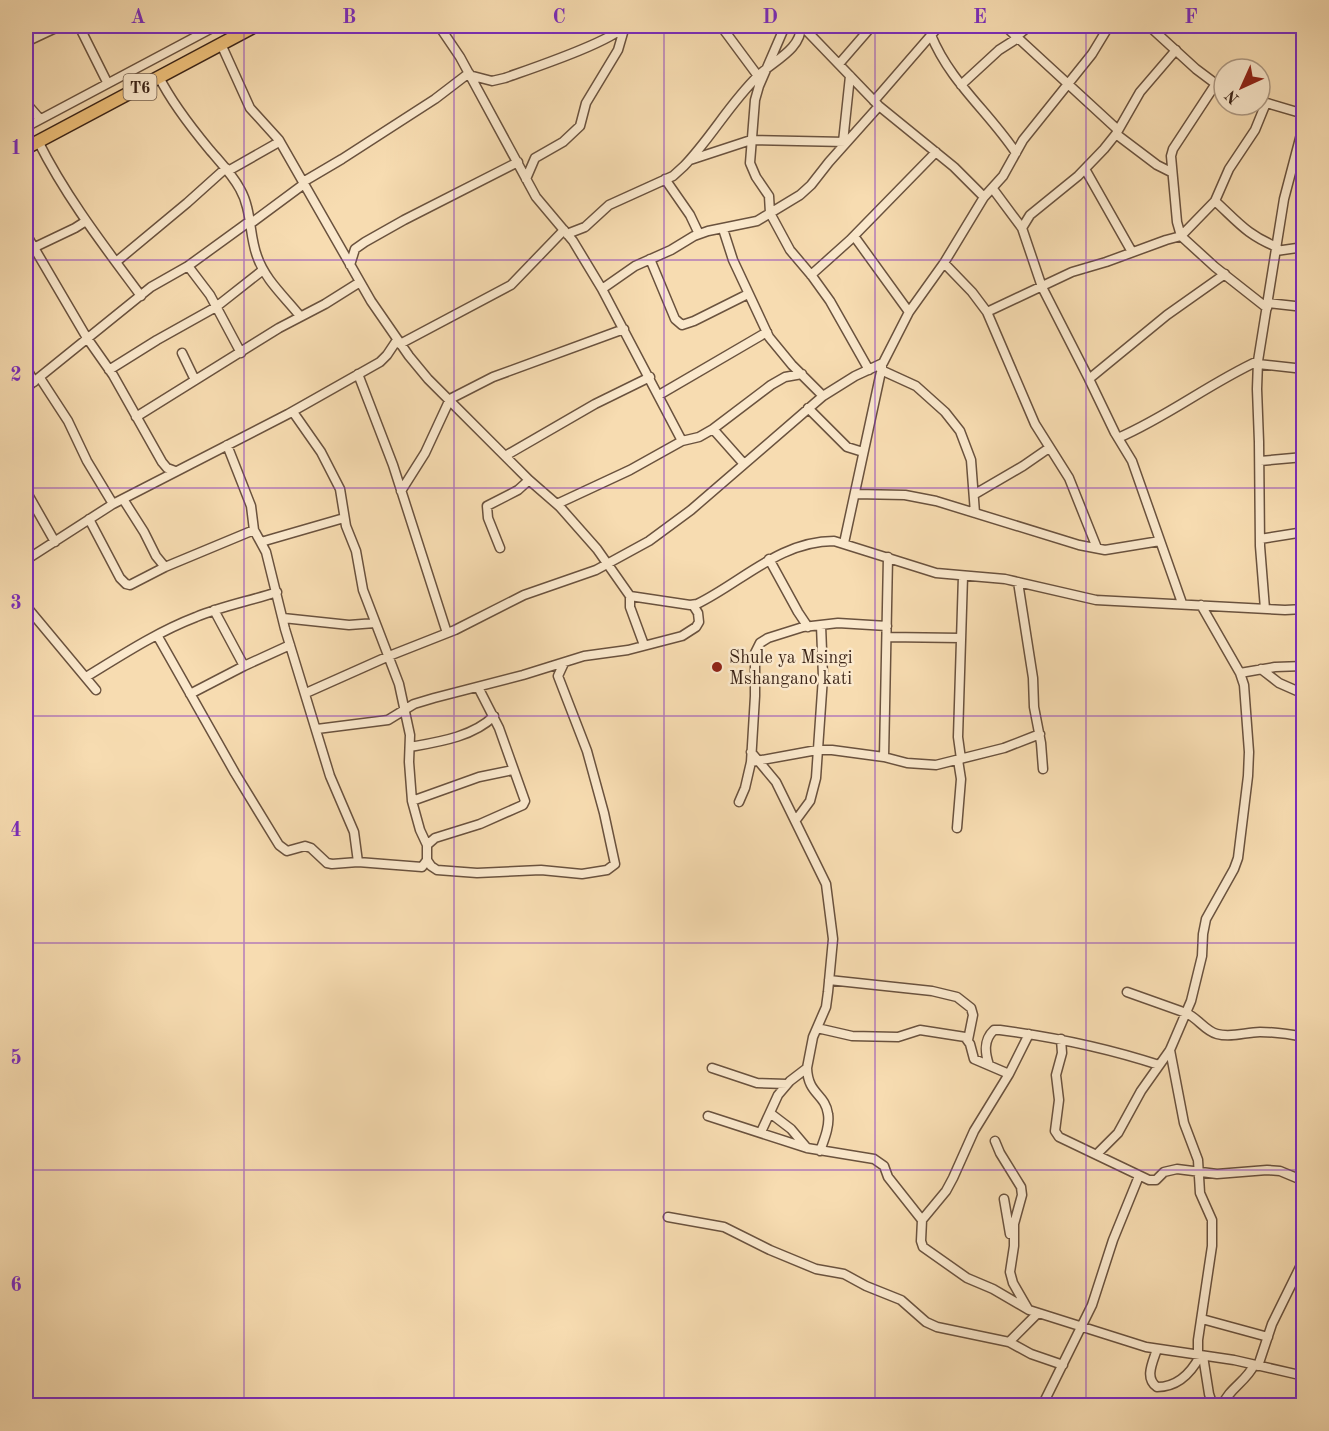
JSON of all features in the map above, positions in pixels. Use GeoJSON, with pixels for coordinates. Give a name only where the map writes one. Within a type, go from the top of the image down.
{"type":"FeatureCollection","features":[{"type":"Feature","properties":{"kind":"highway","name":"T6"},"geometry":{"type":"LineString","coordinates":[[26,148],[255,26]]}},
{"type":"Feature","properties":{"kind":"street"},"geometry":{"type":"LineString","coordinates":[[26,42],[60,26]]}},
{"type":"Feature","properties":{"kind":"street"},"geometry":{"type":"LineString","coordinates":[[79,26],[107,82]]}},
{"type":"Feature","properties":{"kind":"street"},"geometry":{"type":"LineString","coordinates":[[26,127],[216,26]]}},
{"type":"Feature","properties":{"kind":"street"},"geometry":{"type":"LineString","coordinates":[[439,26],[455,48],[526,179],[544,208],[565,232],[602,289],[682,441]]}},
{"type":"Feature","properties":{"kind":"street"},"geometry":{"type":"LineString","coordinates":[[469,74],[492,81],[505,78],[587,47],[610,37],[625,26]]}},
{"type":"Feature","properties":{"kind":"street"},"geometry":{"type":"LineString","coordinates":[[526,179],[535,158],[563,142],[580,126],[586,103],[612,61],[623,38],[625,26]]}},
{"type":"Feature","properties":{"kind":"street"},"geometry":{"type":"LineString","coordinates":[[721,26],[762,73]]}},
{"type":"Feature","properties":{"kind":"street"},"geometry":{"type":"LineString","coordinates":[[785,26],[762,73],[756,100],[750,163],[769,196],[770,213],[796,259],[830,301],[869,370]]}},
{"type":"Feature","properties":{"kind":"street"},"geometry":{"type":"LineString","coordinates":[[26,560],[113,504],[292,412],[358,374],[387,355],[399,342],[511,285],[565,232],[585,227],[609,205],[673,176],[762,73],[784,56],[798,40],[802,26],[876,104],[936,152],[975,186],[984,197]]}},
{"type":"Feature","properties":{"kind":"street"},"geometry":{"type":"LineString","coordinates":[[839,64],[872,26]]}},
{"type":"Feature","properties":{"kind":"street"},"geometry":{"type":"LineString","coordinates":[[602,289],[650,259],[699,234],[757,221],[806,191],[939,26]]}},
{"type":"Feature","properties":{"kind":"street"},"geometry":{"type":"LineString","coordinates":[[1005,26],[1117,132],[1157,165],[1172,172]]}},
{"type":"Feature","properties":{"kind":"street"},"geometry":{"type":"LineString","coordinates":[[961,85],[1029,26]]}},
{"type":"Feature","properties":{"kind":"street"},"geometry":{"type":"LineString","coordinates":[[844,543],[882,367],[909,312],[944,263],[984,197],[1003,176],[1023,140],[1092,54],[1110,26]]}},
{"type":"Feature","properties":{"kind":"street"},"geometry":{"type":"LineString","coordinates":[[1149,26],[1212,82]]}},
{"type":"Feature","properties":{"kind":"street"},"geometry":{"type":"LineString","coordinates":[[932,35],[946,65],[1016,153]]}},
{"type":"Feature","properties":{"kind":"street"},"geometry":{"type":"LineString","coordinates":[[220,44],[250,108],[279,142],[360,282],[399,342],[416,366],[582,531],[630,596],[630,607],[644,645]]}},
{"type":"Feature","properties":{"kind":"street"},"geometry":{"type":"LineString","coordinates":[[1022,228],[1030,215],[1085,169],[1117,132],[1140,92],[1176,50]]}},
{"type":"Feature","properties":{"kind":"street"},"geometry":{"type":"LineString","coordinates":[[26,388],[164,279],[188,266],[303,183],[435,99],[469,74]]}},
{"type":"Feature","properties":{"kind":"street"},"geometry":{"type":"LineString","coordinates":[[845,142],[850,76]]}},
{"type":"Feature","properties":{"kind":"street"},"geometry":{"type":"LineString","coordinates":[[159,77],[178,110],[227,169],[246,201],[255,254],[263,270],[300,316]]}},
{"type":"Feature","properties":{"kind":"street"},"geometry":{"type":"LineString","coordinates":[[1212,90],[1173,149],[1171,156],[1177,222],[1181,236],[1225,274],[1268,306],[1304,307]]}},
{"type":"Feature","properties":{"kind":"street"},"geometry":{"type":"LineString","coordinates":[[26,104],[40,118]]}},
{"type":"Feature","properties":{"kind":"street"},"geometry":{"type":"LineString","coordinates":[[1272,105],[1304,114]]}},
{"type":"Feature","properties":{"kind":"street"},"geometry":{"type":"LineString","coordinates":[[987,312],[1042,287],[1053,279],[1181,236],[1215,201],[1229,169],[1255,130],[1259,117]]}},
{"type":"Feature","properties":{"kind":"street"},"geometry":{"type":"LineString","coordinates":[[1266,609],[1260,539],[1258,362],[1284,199],[1302,139],[1304,123]]}},
{"type":"Feature","properties":{"kind":"street"},"geometry":{"type":"LineString","coordinates":[[689,160],[751,140],[845,142]]}},
{"type":"Feature","properties":{"kind":"street"},"geometry":{"type":"LineString","coordinates":[[38,141],[86,221],[141,296]]}},
{"type":"Feature","properties":{"kind":"street"},"geometry":{"type":"LineString","coordinates":[[116,262],[227,169],[279,142]]}},
{"type":"Feature","properties":{"kind":"street"},"geometry":{"type":"LineString","coordinates":[[811,275],[854,236],[936,152]]}},
{"type":"Feature","properties":{"kind":"street"},"geometry":{"type":"LineString","coordinates":[[350,265],[354,251],[358,247],[404,220],[518,162]]}},
{"type":"Feature","properties":{"kind":"street"},"geometry":{"type":"LineString","coordinates":[[1085,169],[1132,252]]}},
{"type":"Feature","properties":{"kind":"street"},"geometry":{"type":"LineString","coordinates":[[665,179],[690,215],[699,234]]}},
{"type":"Feature","properties":{"kind":"street"},"geometry":{"type":"LineString","coordinates":[[993,189],[1022,228],[1042,287],[1118,438],[1132,461],[1182,603]]}},
{"type":"Feature","properties":{"kind":"street"},"geometry":{"type":"LineString","coordinates":[[1215,201],[1247,232],[1276,249],[1304,248]]}},
{"type":"Feature","properties":{"kind":"street"},"geometry":{"type":"LineString","coordinates":[[33,248],[86,221]]}},
{"type":"Feature","properties":{"kind":"street"},"geometry":{"type":"LineString","coordinates":[[723,229],[732,260],[767,332],[778,349],[823,396]]}},
{"type":"Feature","properties":{"kind":"street"},"geometry":{"type":"LineString","coordinates":[[26,234],[165,467],[175,471]]}},
{"type":"Feature","properties":{"kind":"street"},"geometry":{"type":"LineString","coordinates":[[854,236],[909,312]]}},
{"type":"Feature","properties":{"kind":"street"},"geometry":{"type":"LineString","coordinates":[[340,248],[358,247]]}},
{"type":"Feature","properties":{"kind":"street"},"geometry":{"type":"LineString","coordinates":[[650,259],[675,319],[682,325],[748,294]]}},
{"type":"Feature","properties":{"kind":"street"},"geometry":{"type":"LineString","coordinates":[[944,263],[972,292],[987,312],[1035,424],[1069,478],[1097,548]]}},
{"type":"Feature","properties":{"kind":"street"},"geometry":{"type":"LineString","coordinates":[[188,266],[210,296],[241,353]]}},
{"type":"Feature","properties":{"kind":"street"},"geometry":{"type":"LineString","coordinates":[[109,370],[216,307],[263,270]]}},
{"type":"Feature","properties":{"kind":"street"},"geometry":{"type":"LineString","coordinates":[[1089,379],[1167,315],[1225,274]]}},
{"type":"Feature","properties":{"kind":"street"},"geometry":{"type":"LineString","coordinates":[[136,417],[300,316],[325,304],[360,282]]}},
{"type":"Feature","properties":{"kind":"street"},"geometry":{"type":"LineString","coordinates":[[401,491],[420,461],[450,399],[493,376],[624,329]]}},
{"type":"Feature","properties":{"kind":"street"},"geometry":{"type":"LineString","coordinates":[[659,395],[767,332]]}},
{"type":"Feature","properties":{"kind":"street"},"geometry":{"type":"LineString","coordinates":[[182,353],[195,380]]}},
{"type":"Feature","properties":{"kind":"street"},"geometry":{"type":"LineString","coordinates":[[1118,438],[1141,428],[1222,378],[1258,362],[1304,369]]}},
{"type":"Feature","properties":{"kind":"street"},"geometry":{"type":"LineString","coordinates":[[26,367],[69,421],[87,461],[113,504]]}},
{"type":"Feature","properties":{"kind":"street"},"geometry":{"type":"LineString","coordinates":[[306,693],[447,633],[525,595],[574,579],[608,564],[650,541],[691,510],[823,396],[869,370],[882,367],[916,386],[953,421],[968,450],[975,494],[975,513]]}},
{"type":"Feature","properties":{"kind":"street"},"geometry":{"type":"LineString","coordinates":[[358,374],[401,491],[447,633]]}},
{"type":"Feature","properties":{"kind":"street"},"geometry":{"type":"LineString","coordinates":[[556,504],[630,470],[682,441],[699,437],[771,385],[785,377],[802,374]]}},
{"type":"Feature","properties":{"kind":"street"},"geometry":{"type":"LineString","coordinates":[[505,456],[595,404],[650,377]]}},
{"type":"Feature","properties":{"kind":"street"},"geometry":{"type":"LineString","coordinates":[[808,408],[847,447],[863,452]]}},
{"type":"Feature","properties":{"kind":"street"},"geometry":{"type":"LineString","coordinates":[[158,635],[190,694],[283,850],[305,846],[311,848],[327,863],[332,864],[358,862],[424,867],[427,860],[427,845],[412,801],[410,735],[399,684],[363,590],[356,551],[344,518],[340,489],[321,452],[292,412]]}},
{"type":"Feature","properties":{"kind":"street"},"geometry":{"type":"LineString","coordinates":[[713,429],[744,465]]}},
{"type":"Feature","properties":{"kind":"street"},"geometry":{"type":"LineString","coordinates":[[227,445],[251,506],[254,530],[272,570],[290,645],[333,783],[354,832],[358,862]]}},
{"type":"Feature","properties":{"kind":"street"},"geometry":{"type":"LineString","coordinates":[[975,494],[1049,448]]}},
{"type":"Feature","properties":{"kind":"street"},"geometry":{"type":"LineString","coordinates":[[1260,461],[1304,457]]}},
{"type":"Feature","properties":{"kind":"street"},"geometry":{"type":"LineString","coordinates":[[500,548],[488,518],[487,506],[518,490],[529,480]]}},
{"type":"Feature","properties":{"kind":"street"},"geometry":{"type":"LineString","coordinates":[[26,492],[55,542]]}},
{"type":"Feature","properties":{"kind":"street"},"geometry":{"type":"LineString","coordinates":[[855,494],[905,495],[936,501],[1080,545],[1105,550],[1160,541]]}},
{"type":"Feature","properties":{"kind":"street"},"geometry":{"type":"LineString","coordinates":[[123,499],[156,556],[165,567]]}},
{"type":"Feature","properties":{"kind":"street"},"geometry":{"type":"LineString","coordinates":[[261,542],[344,518]]}},
{"type":"Feature","properties":{"kind":"street"},"geometry":{"type":"LineString","coordinates":[[89,519],[120,578],[130,585],[165,567],[254,530]]}},
{"type":"Feature","properties":{"kind":"street"},"geometry":{"type":"LineString","coordinates":[[1260,539],[1304,532]]}},
{"type":"Feature","properties":{"kind":"street"},"geometry":{"type":"LineString","coordinates":[[630,596],[693,605],[769,559],[822,541],[844,543],[936,573],[1018,582],[1096,600],[1304,609]]}},
{"type":"Feature","properties":{"kind":"street"},"geometry":{"type":"LineString","coordinates":[[884,757],[888,557]]}},
{"type":"Feature","properties":{"kind":"street"},"geometry":{"type":"LineString","coordinates":[[769,559],[808,627]]}},
{"type":"Feature","properties":{"kind":"street"},"geometry":{"type":"LineString","coordinates":[[957,828],[961,779],[958,737],[963,576]]}},
{"type":"Feature","properties":{"kind":"street"},"geometry":{"type":"LineString","coordinates":[[1018,582],[1033,678],[1034,707],[1040,734],[1043,769]]}},
{"type":"Feature","properties":{"kind":"street"},"geometry":{"type":"LineString","coordinates":[[86,677],[144,641],[214,610],[277,592]]}},
{"type":"Feature","properties":{"kind":"street"},"geometry":{"type":"LineString","coordinates":[[317,729],[388,720],[414,704],[584,656],[628,650],[682,636],[696,627],[700,617],[693,605]]}},
{"type":"Feature","properties":{"kind":"street"},"geometry":{"type":"LineString","coordinates":[[1097,1154],[1118,1133],[1141,1091],[1170,1050],[1191,1001],[1203,956],[1206,919],[1238,858],[1249,752],[1244,686],[1240,673],[1201,605]]}},
{"type":"Feature","properties":{"kind":"street"},"geometry":{"type":"LineString","coordinates":[[26,606],[96,690]]}},
{"type":"Feature","properties":{"kind":"street"},"geometry":{"type":"LineString","coordinates":[[214,610],[244,666]]}},
{"type":"Feature","properties":{"kind":"street"},"geometry":{"type":"LineString","coordinates":[[283,618],[349,625],[375,623]]}},
{"type":"Feature","properties":{"kind":"street"},"geometry":{"type":"LineString","coordinates":[[820,1151],[829,1120],[828,1113],[824,1102],[810,1086],[807,1068],[813,1037],[826,1007],[829,980],[833,939],[826,884],[776,782],[755,761],[751,752],[755,652],[768,638],[808,627],[838,623],[887,626]]}},
{"type":"Feature","properties":{"kind":"street"},"geometry":{"type":"LineString","coordinates":[[796,820],[805,810],[813,794],[823,677],[821,625]]}},
{"type":"Feature","properties":{"kind":"street"},"geometry":{"type":"LineString","coordinates":[[887,637],[961,638]]}},
{"type":"Feature","properties":{"kind":"street"},"geometry":{"type":"LineString","coordinates":[[190,694],[290,645]]}},
{"type":"Feature","properties":{"kind":"street"},"geometry":{"type":"LineString","coordinates":[[427,860],[437,870],[485,873],[541,870],[582,874],[607,870],[615,864],[587,751],[558,676],[564,663]]}},
{"type":"Feature","properties":{"kind":"street"},"geometry":{"type":"LineString","coordinates":[[1240,673],[1304,666]]}},
{"type":"Feature","properties":{"kind":"street"},"geometry":{"type":"LineString","coordinates":[[1262,669],[1279,683],[1304,694]]}},
{"type":"Feature","properties":{"kind":"street"},"geometry":{"type":"LineString","coordinates":[[427,845],[435,838],[480,824],[524,805],[525,801],[494,716],[478,687]]}},
{"type":"Feature","properties":{"kind":"street"},"geometry":{"type":"LineString","coordinates":[[410,747],[467,732],[480,727],[494,716]]}},
{"type":"Feature","properties":{"kind":"street"},"geometry":{"type":"LineString","coordinates":[[755,761],[817,750],[832,750],[922,765],[936,765],[1004,748],[1040,734]]}},
{"type":"Feature","properties":{"kind":"street"},"geometry":{"type":"LineString","coordinates":[[739,802],[755,761]]}},
{"type":"Feature","properties":{"kind":"street"},"geometry":{"type":"LineString","coordinates":[[412,801],[479,777],[513,770]]}},
{"type":"Feature","properties":{"kind":"street"},"geometry":{"type":"LineString","coordinates":[[829,980],[932,991],[957,997],[971,1008],[973,1015],[968,1040],[973,1057],[1009,1074]]}},
{"type":"Feature","properties":{"kind":"street"},"geometry":{"type":"LineString","coordinates":[[1127,992],[1194,1016],[1211,1031],[1220,1035],[1280,1032],[1304,1036]]}},
{"type":"Feature","properties":{"kind":"street"},"geometry":{"type":"LineString","coordinates":[[817,1028],[852,1036],[898,1037],[924,1030],[965,1037],[968,1040]]}},
{"type":"Feature","properties":{"kind":"street"},"geometry":{"type":"LineString","coordinates":[[989,1065],[985,1048],[994,1030],[1061,1039],[1133,1056],[1159,1065]]}},
{"type":"Feature","properties":{"kind":"street"},"geometry":{"type":"LineString","coordinates":[[1029,1034],[1009,1074],[974,1131],[949,1184],[922,1220],[923,1247],[966,1278],[993,1289],[1029,1310],[1157,1349],[1304,1376]]}},
{"type":"Feature","properties":{"kind":"street"},"geometry":{"type":"LineString","coordinates":[[1061,1039],[1062,1053],[1056,1075],[1059,1100],[1056,1134],[1149,1180],[1156,1180],[1169,1170],[1217,1174],[1267,1170],[1280,1171],[1304,1181]]}},
{"type":"Feature","properties":{"kind":"street"},"geometry":{"type":"LineString","coordinates":[[1170,1050],[1184,1123],[1198,1160],[1200,1193],[1212,1220],[1213,1234],[1198,1340],[1213,1406]]}},
{"type":"Feature","properties":{"kind":"street"},"geometry":{"type":"LineString","coordinates":[[712,1068],[757,1083],[787,1084]]}},
{"type":"Feature","properties":{"kind":"street"},"geometry":{"type":"LineString","coordinates":[[761,1132],[778,1095],[787,1084],[807,1068]]}},
{"type":"Feature","properties":{"kind":"street"},"geometry":{"type":"LineString","coordinates":[[770,1113],[791,1129],[807,1148]]}},
{"type":"Feature","properties":{"kind":"street"},"geometry":{"type":"LineString","coordinates":[[708,1116],[807,1148],[874,1159],[884,1166],[888,1176],[922,1220]]}},
{"type":"Feature","properties":{"kind":"street"},"geometry":{"type":"LineString","coordinates":[[995,1141],[1021,1186],[1022,1195],[1014,1224],[1011,1277],[1029,1310]]}},
{"type":"Feature","properties":{"kind":"street"},"geometry":{"type":"LineString","coordinates":[[1042,1406],[1092,1305],[1113,1240],[1139,1176]]}},
{"type":"Feature","properties":{"kind":"street"},"geometry":{"type":"LineString","coordinates":[[1004,1199],[1010,1236],[1014,1246]]}},
{"type":"Feature","properties":{"kind":"street"},"geometry":{"type":"LineString","coordinates":[[668,1217],[724,1227],[760,1246],[816,1269],[844,1274],[901,1300],[926,1322],[937,1327],[1010,1342],[1044,1359],[1064,1365]]}},
{"type":"Feature","properties":{"kind":"street"},"geometry":{"type":"LineString","coordinates":[[1222,1406],[1227,1395],[1256,1366],[1304,1259]]}},
{"type":"Feature","properties":{"kind":"street"},"geometry":{"type":"LineString","coordinates":[[1010,1342],[1038,1312]]}},
{"type":"Feature","properties":{"kind":"street"},"geometry":{"type":"LineString","coordinates":[[1202,1319],[1268,1337]]}},
{"type":"Feature","properties":{"kind":"street"},"geometry":{"type":"LineString","coordinates":[[1157,1349],[1150,1374],[1157,1388],[1174,1383],[1188,1375],[1200,1356]]}},
{"type":"Feature","properties":{"kind":"place","name":"Shule ya Msingi Mshangano kati"},"geometry":{"type":"Point","coordinates":[717,667]}}]}
